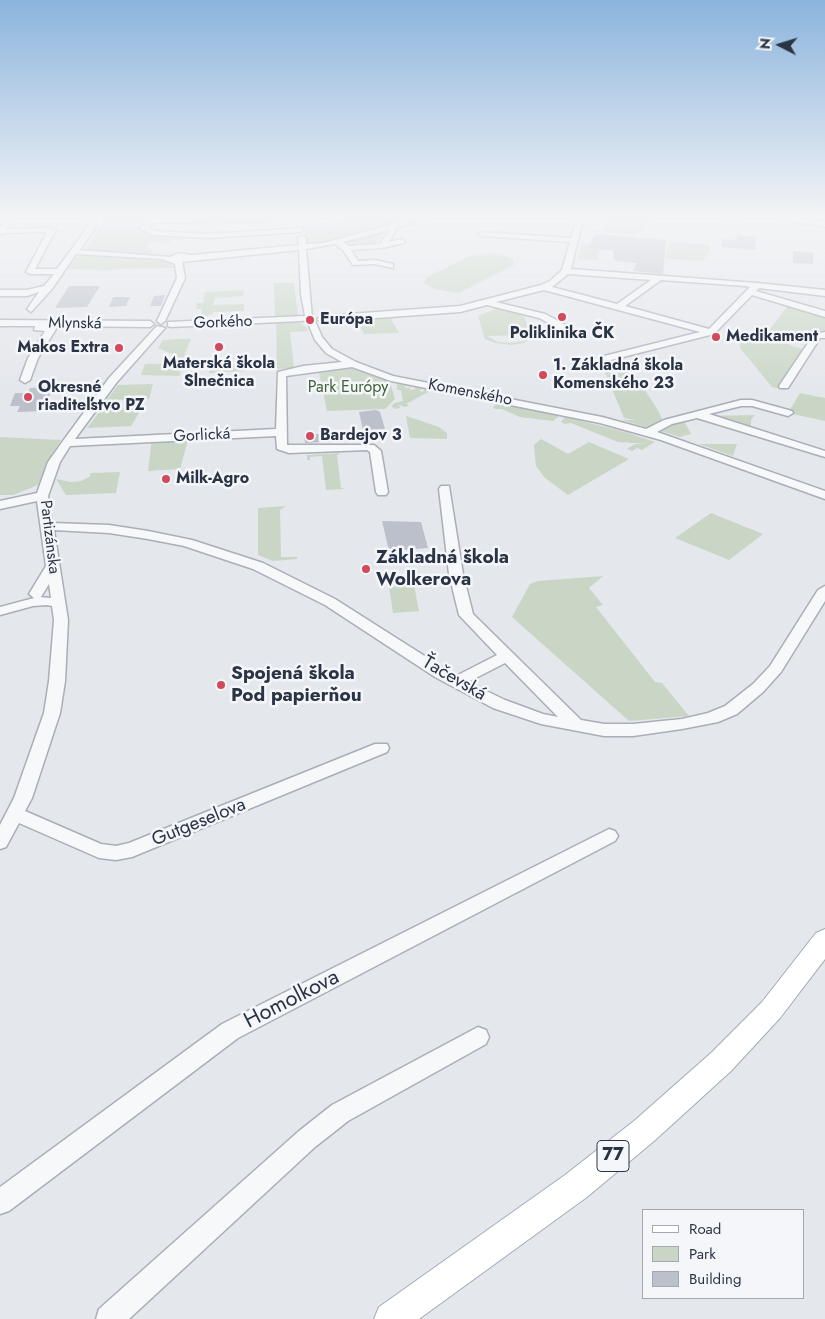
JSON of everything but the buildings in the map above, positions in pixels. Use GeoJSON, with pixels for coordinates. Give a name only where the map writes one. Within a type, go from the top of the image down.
{"type":"FeatureCollection","features":[{"type":"Feature","properties":{"kind":"main road","name":"77"},"geometry":{"type":"LineString","coordinates":[[391,1319],[576,1186],[644,1131],[721,1062],[771,1010],[817,952]]}},
{"type":"Feature","properties":{"kind":"street"},"geometry":{"type":"LineString","coordinates":[[32,309],[56,277]]}},
{"type":"Feature","properties":{"kind":"street","name":"Partizánska"},"geometry":{"type":"LineString","coordinates":[[0,842],[23,798],[52,712],[60,655],[61,620],[42,496],[54,462],[113,380],[161,324],[181,277]]}},
{"type":"Feature","properties":{"kind":"street","name":"Komenského"},"geometry":{"type":"LineString","coordinates":[[304,277],[309,320],[314,332],[322,344],[353,364],[391,378],[574,413],[646,433],[825,494]]}},
{"type":"Feature","properties":{"kind":"street"},"geometry":{"type":"LineString","coordinates":[[544,287],[561,277]]}},
{"type":"Feature","properties":{"kind":"street"},"geometry":{"type":"LineString","coordinates":[[640,277],[825,293]]}},
{"type":"Feature","properties":{"kind":"street"},"geometry":{"type":"LineString","coordinates":[[618,307],[659,278]]}},
{"type":"Feature","properties":{"kind":"street"},"geometry":{"type":"LineString","coordinates":[[0,293],[27,293],[49,287]]}},
{"type":"Feature","properties":{"kind":"street"},"geometry":{"type":"LineString","coordinates":[[544,287],[711,332]]}},
{"type":"Feature","properties":{"kind":"street","name":"Gorkého"},"geometry":{"type":"LineString","coordinates":[[161,324],[309,320],[444,310],[489,303],[544,287]]}},
{"type":"Feature","properties":{"kind":"street"},"geometry":{"type":"LineString","coordinates":[[755,288],[825,314]]}},
{"type":"Feature","properties":{"kind":"street"},"geometry":{"type":"LineString","coordinates":[[607,358],[711,332],[755,288]]}},
{"type":"Feature","properties":{"kind":"street"},"geometry":{"type":"LineString","coordinates":[[27,293],[38,300]]}},
{"type":"Feature","properties":{"kind":"street"},"geometry":{"type":"LineString","coordinates":[[489,303],[542,316],[576,334]]}},
{"type":"Feature","properties":{"kind":"street","name":"Mlynská"},"geometry":{"type":"LineString","coordinates":[[0,323],[161,324]]}},
{"type":"Feature","properties":{"kind":"street"},"geometry":{"type":"LineString","coordinates":[[25,380],[33,358],[51,329],[36,328],[39,323]]}},
{"type":"Feature","properties":{"kind":"street"},"geometry":{"type":"LineString","coordinates":[[784,386],[816,336],[825,335]]}},
{"type":"Feature","properties":{"kind":"street"},"geometry":{"type":"LineString","coordinates":[[637,351],[646,361]]}},
{"type":"Feature","properties":{"kind":"street"},"geometry":{"type":"LineString","coordinates":[[353,364],[290,371],[280,376],[281,447],[289,450],[363,446],[372,448],[382,492]]}},
{"type":"Feature","properties":{"kind":"street"},"geometry":{"type":"LineString","coordinates":[[646,433],[668,422],[741,403],[752,403],[788,413]]}},
{"type":"Feature","properties":{"kind":"street"},"geometry":{"type":"LineString","coordinates":[[697,414],[823,454]]}},
{"type":"Feature","properties":{"kind":"street","name":"Gorlická"},"geometry":{"type":"LineString","coordinates":[[68,443],[281,432]]}},
{"type":"Feature","properties":{"kind":"street"},"geometry":{"type":"LineString","coordinates":[[445,489],[456,574],[466,616],[505,657],[577,726]]}},
{"type":"Feature","properties":{"kind":"street"},"geometry":{"type":"LineString","coordinates":[[0,505],[42,496]]}},
{"type":"Feature","properties":{"kind":"street","name":"Ťačevská"},"geometry":{"type":"LineString","coordinates":[[46,527],[108,529],[148,535],[187,543],[258,566],[330,602],[456,682],[499,704],[542,719],[604,730],[633,730],[698,721],[731,710],[753,693],[776,668],[825,590]]}},
{"type":"Feature","properties":{"kind":"street"},"geometry":{"type":"LineString","coordinates":[[0,611],[36,594],[53,566]]}},
{"type":"Feature","properties":{"kind":"street"},"geometry":{"type":"LineString","coordinates":[[36,594],[58,598]]}},
{"type":"Feature","properties":{"kind":"street"},"geometry":{"type":"LineString","coordinates":[[18,604],[58,598]]}},
{"type":"Feature","properties":{"kind":"street"},"geometry":{"type":"LineString","coordinates":[[456,682],[505,657]]}},
{"type":"Feature","properties":{"kind":"street","name":"Gutgeselova"},"geometry":{"type":"LineString","coordinates":[[15,814],[99,851],[116,853],[132,850],[381,748]]}},
{"type":"Feature","properties":{"kind":"street","name":"Homolkova"},"geometry":{"type":"LineString","coordinates":[[0,1202],[230,1031],[609,836]]}},
{"type":"Feature","properties":{"kind":"street"},"geometry":{"type":"LineString","coordinates":[[108,1319],[307,1139],[340,1113],[478,1037]]}},
{"type":"Feature","properties":{"kind":"green space"},"geometry":{"type":"Polygon","coordinates":[[[427,277],[491,277],[459,293],[434,289],[424,283],[427,277]]]}},
{"type":"Feature","properties":{"kind":"green space"},"geometry":{"type":"Polygon","coordinates":[[[274,283],[294,283],[298,316],[275,319],[274,283]]]}},
{"type":"Feature","properties":{"kind":"green space"},"geometry":{"type":"Polygon","coordinates":[[[244,290],[243,296],[215,298],[213,305],[244,304],[244,311],[213,312],[201,317],[202,309],[196,309],[197,303],[203,303],[205,292],[244,290]]]}},
{"type":"Feature","properties":{"kind":"green space"},"geometry":{"type":"Polygon","coordinates":[[[790,303],[825,314],[825,332],[822,335],[798,334],[785,339],[791,346],[807,350],[784,386],[786,390],[772,387],[740,348],[739,340],[740,337],[763,338],[790,303]]]}},
{"type":"Feature","properties":{"kind":"green space"},"geometry":{"type":"Polygon","coordinates":[[[495,309],[508,309],[524,315],[531,339],[524,343],[512,345],[494,343],[485,339],[478,316],[495,309]],[[527,335],[487,336],[498,342],[523,341],[527,335]]]}},
{"type":"Feature","properties":{"kind":"green space"},"geometry":{"type":"Polygon","coordinates":[[[389,315],[399,333],[364,334],[355,317],[389,315]]]}},
{"type":"Feature","properties":{"kind":"green space"},"geometry":{"type":"Polygon","coordinates":[[[276,323],[300,323],[308,331],[290,332],[294,368],[277,369],[276,323]]]}},
{"type":"Feature","properties":{"kind":"green space"},"geometry":{"type":"Polygon","coordinates":[[[191,339],[183,359],[158,348],[163,340],[191,339]]]}},
{"type":"Feature","properties":{"kind":"green space"},"geometry":{"type":"Polygon","coordinates":[[[622,354],[663,421],[649,428],[622,420],[635,420],[624,418],[600,360],[622,354]]]}},
{"type":"Feature","properties":{"kind":"green space"},"geometry":{"type":"Polygon","coordinates":[[[145,364],[169,364],[181,372],[179,376],[141,375],[145,364]]]}},
{"type":"Feature","properties":{"kind":"green space"},"geometry":{"type":"Polygon","coordinates":[[[248,364],[245,371],[209,373],[209,366],[248,364]]]}},
{"type":"Feature","properties":{"kind":"green space","name":"Park Európy"},"geometry":{"type":"Polygon","coordinates":[[[353,364],[391,378],[390,382],[395,399],[385,409],[327,411],[318,368],[353,364]]]}},
{"type":"Feature","properties":{"kind":"green space"},"geometry":{"type":"Polygon","coordinates":[[[153,384],[149,399],[107,400],[118,385],[153,384]]]}},
{"type":"Feature","properties":{"kind":"green space"},"geometry":{"type":"Polygon","coordinates":[[[397,384],[406,385],[404,387],[407,388],[412,387],[409,389],[413,390],[416,387],[422,389],[419,391],[423,392],[424,389],[430,391],[406,404],[409,405],[406,407],[399,405],[400,408],[395,409],[391,406],[403,401],[401,390],[397,390],[397,384]]]}},
{"type":"Feature","properties":{"kind":"green space"},"geometry":{"type":"Polygon","coordinates":[[[800,393],[825,398],[825,421],[788,413],[800,393]]]}},
{"type":"Feature","properties":{"kind":"green space"},"geometry":{"type":"Polygon","coordinates":[[[497,404],[559,416],[553,421],[520,417],[502,409],[495,409],[493,407],[497,404]]]}},
{"type":"Feature","properties":{"kind":"green space"},"geometry":{"type":"Polygon","coordinates":[[[142,408],[131,426],[87,428],[100,411],[142,408]]]}},
{"type":"Feature","properties":{"kind":"green space"},"geometry":{"type":"Polygon","coordinates":[[[755,415],[751,420],[751,428],[717,416],[707,416],[755,415]]]}},
{"type":"Feature","properties":{"kind":"green space"},"geometry":{"type":"Polygon","coordinates":[[[406,416],[439,427],[447,433],[447,439],[410,438],[406,416]]]}},
{"type":"Feature","properties":{"kind":"green space"},"geometry":{"type":"Polygon","coordinates":[[[565,417],[625,432],[655,442],[642,450],[637,448],[632,451],[627,449],[635,444],[649,444],[618,442],[571,423],[565,424],[561,422],[565,417]]]}},
{"type":"Feature","properties":{"kind":"green space"},"geometry":{"type":"Polygon","coordinates":[[[683,419],[691,434],[680,437],[657,430],[683,419]]]}},
{"type":"Feature","properties":{"kind":"green space"},"geometry":{"type":"Polygon","coordinates":[[[189,436],[180,469],[148,471],[152,438],[189,436]]]}},
{"type":"Feature","properties":{"kind":"green space"},"geometry":{"type":"Polygon","coordinates":[[[0,437],[61,440],[49,460],[38,485],[13,495],[0,495],[0,437]]]}},
{"type":"Feature","properties":{"kind":"green space"},"geometry":{"type":"Polygon","coordinates":[[[541,439],[568,454],[589,442],[629,459],[568,495],[545,478],[536,466],[534,445],[541,439]]]}},
{"type":"Feature","properties":{"kind":"green space"},"geometry":{"type":"Polygon","coordinates":[[[699,444],[737,444],[733,456],[699,444]]]}},
{"type":"Feature","properties":{"kind":"green space"},"geometry":{"type":"Polygon","coordinates":[[[341,453],[337,455],[341,488],[345,489],[326,490],[322,456],[310,457],[310,460],[307,460],[307,455],[341,453]]]}},
{"type":"Feature","properties":{"kind":"green space"},"geometry":{"type":"Polygon","coordinates":[[[120,472],[116,493],[66,495],[56,479],[71,482],[81,481],[89,477],[91,473],[120,472]]]}},
{"type":"Feature","properties":{"kind":"green space"},"geometry":{"type":"Polygon","coordinates":[[[286,506],[280,510],[281,557],[297,557],[297,559],[273,561],[258,555],[258,508],[286,506]]]}},
{"type":"Feature","properties":{"kind":"green space"},"geometry":{"type":"Polygon","coordinates":[[[711,513],[763,534],[729,560],[675,538],[711,513]]]}},
{"type":"Feature","properties":{"kind":"green space"},"geometry":{"type":"Polygon","coordinates":[[[603,576],[589,588],[603,605],[596,607],[655,682],[662,683],[689,716],[629,721],[512,617],[530,584],[538,581],[603,576]]]}},
{"type":"Feature","properties":{"kind":"green space"},"geometry":{"type":"Polygon","coordinates":[[[414,585],[419,611],[393,613],[389,587],[414,585]]]}},
{"type":"Feature","properties":{"kind":"place","name":"Poliklinika ČK"},"geometry":{"type":"Point","coordinates":[562,317]}},
{"type":"Feature","properties":{"kind":"place","name":"Európa"},"geometry":{"type":"Point","coordinates":[310,320]}},
{"type":"Feature","properties":{"kind":"place","name":"Medikament"},"geometry":{"type":"Point","coordinates":[716,337]}},
{"type":"Feature","properties":{"kind":"place","name":"Materská škola Slnečnica"},"geometry":{"type":"Point","coordinates":[219,347]}},
{"type":"Feature","properties":{"kind":"place","name":"Makos Extra"},"geometry":{"type":"Point","coordinates":[119,348]}},
{"type":"Feature","properties":{"kind":"place","name":"1. Základná škola Komenského 23"},"geometry":{"type":"Point","coordinates":[543,375]}},
{"type":"Feature","properties":{"kind":"place","name":"Okresné riaditeľstvo PZ"},"geometry":{"type":"Point","coordinates":[28,397]}},
{"type":"Feature","properties":{"kind":"place","name":"Bardejov 3"},"geometry":{"type":"Point","coordinates":[310,436]}},
{"type":"Feature","properties":{"kind":"place","name":"Milk-Agro"},"geometry":{"type":"Point","coordinates":[166,479]}},
{"type":"Feature","properties":{"kind":"place","name":"Základná škola Wolkerova"},"geometry":{"type":"Point","coordinates":[366,569]}},
{"type":"Feature","properties":{"kind":"place","name":"Spojená škola Pod papierňou"},"geometry":{"type":"Point","coordinates":[221,685]}}]}
